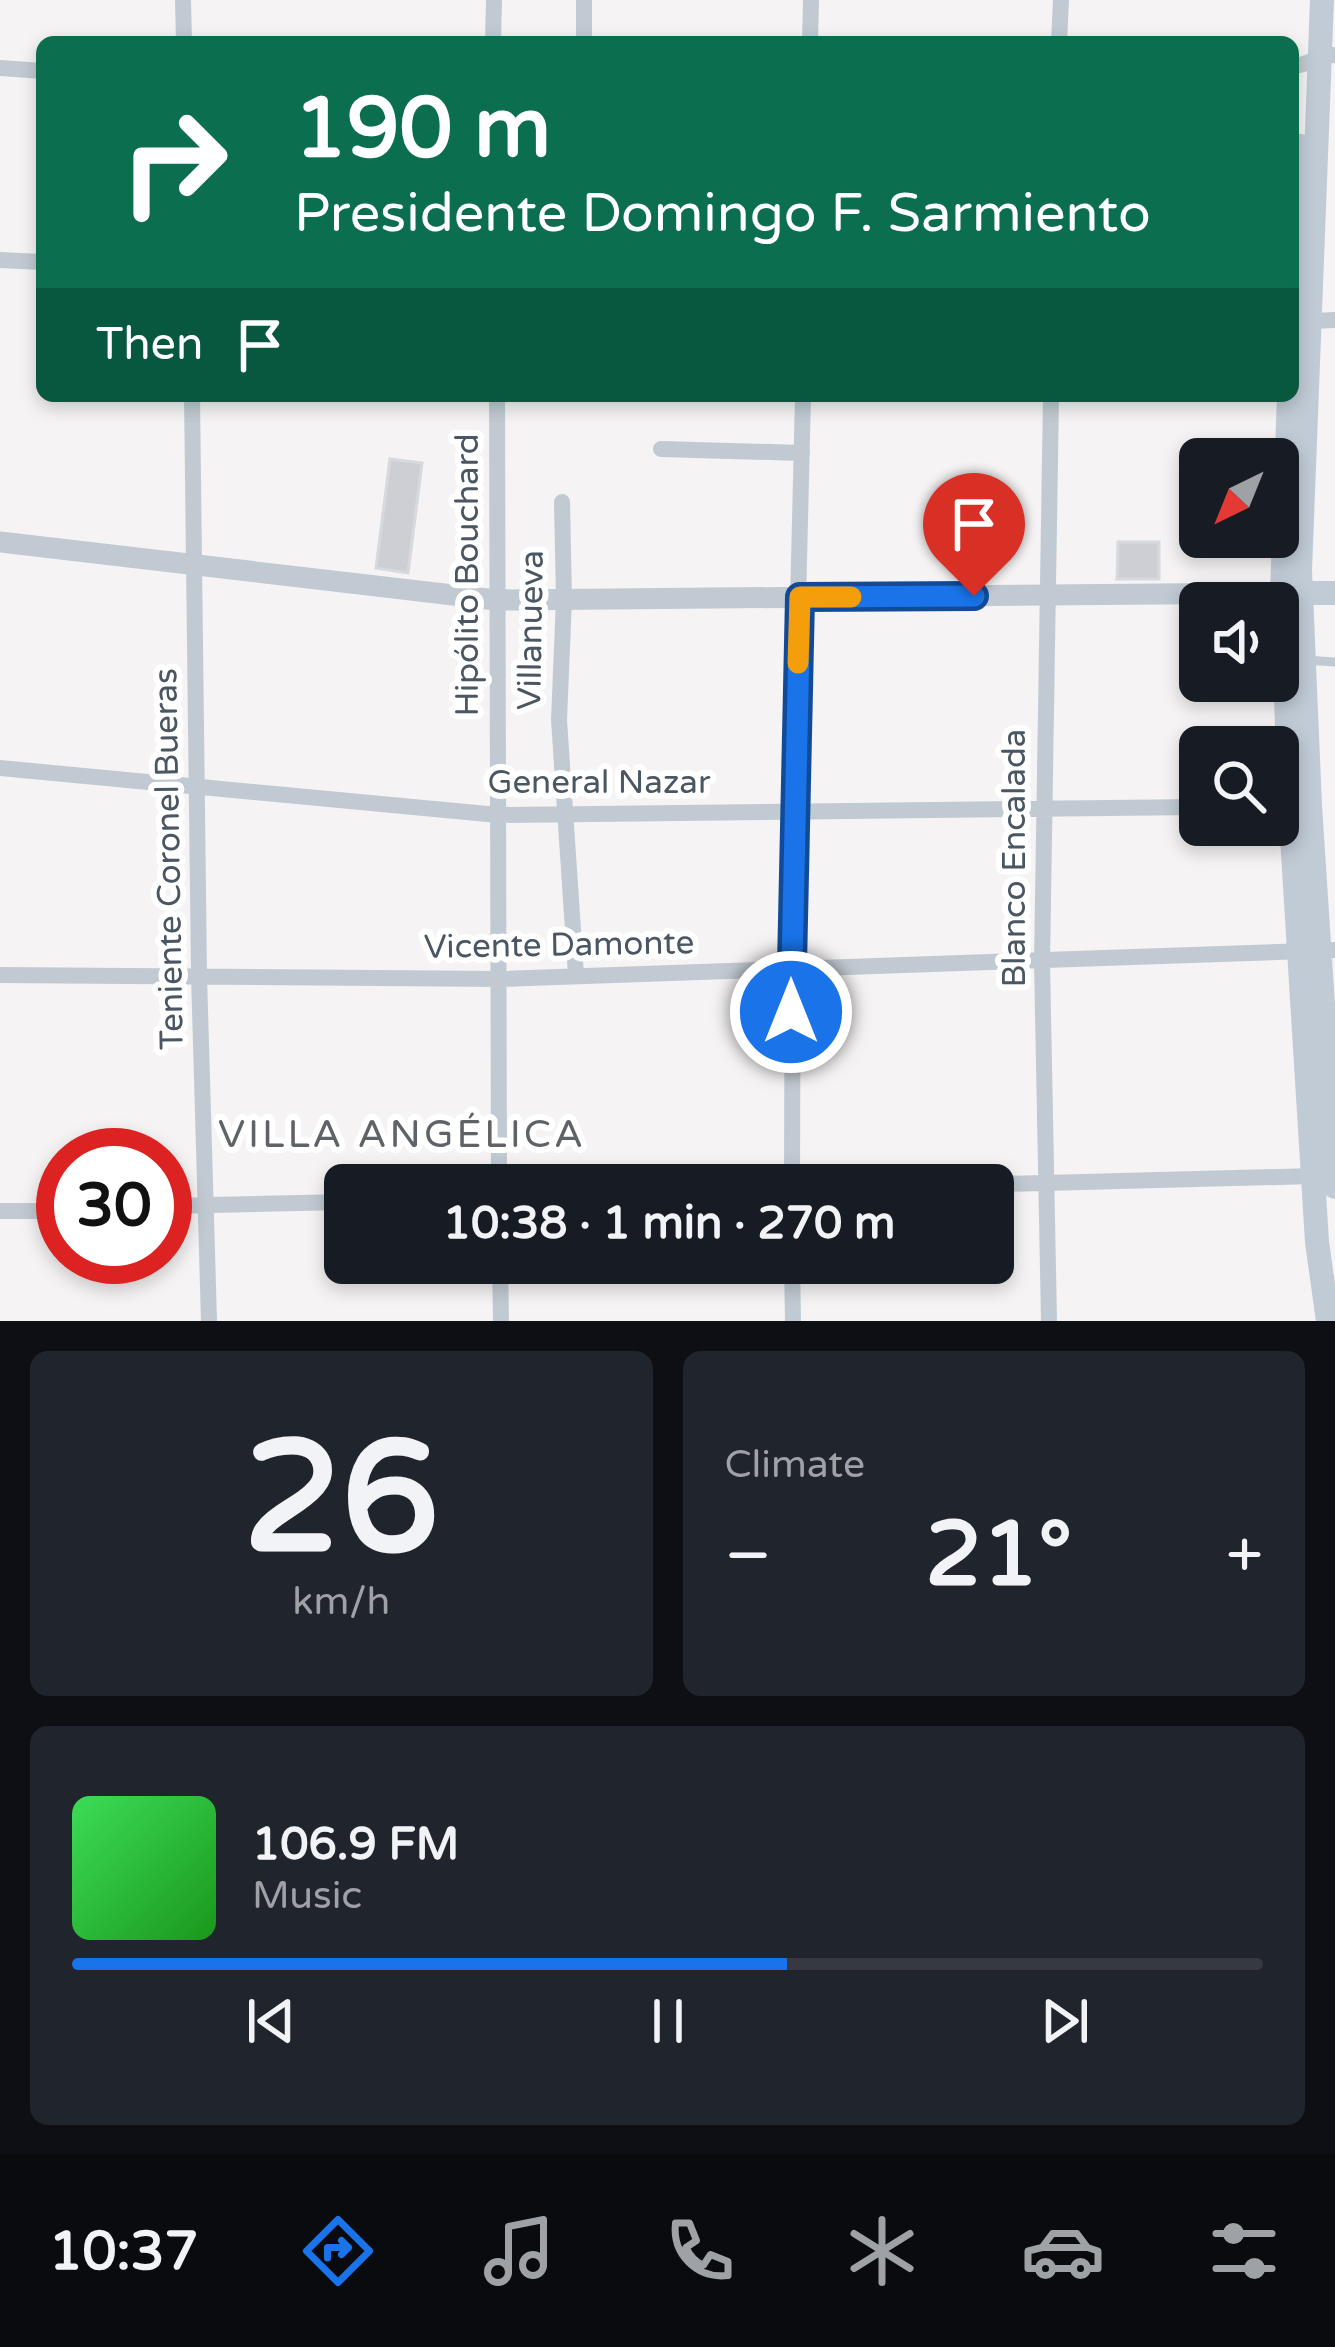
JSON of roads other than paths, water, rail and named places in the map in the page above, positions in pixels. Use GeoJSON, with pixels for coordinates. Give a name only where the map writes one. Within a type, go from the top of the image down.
{"type":"FeatureCollection","features":[{"type":"Feature","properties":{"kind":"main road"},"geometry":{"type":"LineString","coordinates":[[1292,582],[1313,321],[1313,60],[1306,0]]}},
{"type":"Feature","properties":{"kind":"main road"},"geometry":{"type":"LineString","coordinates":[[1299,220],[1322,0]]}},
{"type":"Feature","properties":{"kind":"main road"},"geometry":{"type":"LineString","coordinates":[[1289,402],[1291,582]]}},
{"type":"Feature","properties":{"kind":"main road"},"geometry":{"type":"LineString","coordinates":[[1299,592],[1335,593]]}},
{"type":"Feature","properties":{"kind":"main road"},"geometry":{"type":"LineString","coordinates":[[1299,631],[1305,660],[1299,732]]}},
{"type":"Feature","properties":{"kind":"main road"},"geometry":{"type":"LineString","coordinates":[[1299,840],[1318,951],[1329,1178],[1317,1242],[1328,1321]]}},
{"type":"Feature","properties":{"kind":"street"},"geometry":{"type":"LineString","coordinates":[[183,0],[184,36]]}},
{"type":"Feature","properties":{"kind":"street"},"geometry":{"type":"LineString","coordinates":[[494,0],[494,36]]}},
{"type":"Feature","properties":{"kind":"street"},"geometry":{"type":"LineString","coordinates":[[584,0],[584,36]]}},
{"type":"Feature","properties":{"kind":"street"},"geometry":{"type":"LineString","coordinates":[[810,36],[811,0]]}},
{"type":"Feature","properties":{"kind":"street"},"geometry":{"type":"LineString","coordinates":[[1059,36],[1060,0]]}},
{"type":"Feature","properties":{"kind":"street"},"geometry":{"type":"LineString","coordinates":[[0,68],[36,71]]}},
{"type":"Feature","properties":{"kind":"street"},"geometry":{"type":"LineString","coordinates":[[0,260],[36,262]]}},
{"type":"Feature","properties":{"kind":"street","name":"Teniente Coronel Bueras"},"geometry":{"type":"LineString","coordinates":[[192,402],[209,1321]]}},
{"type":"Feature","properties":{"kind":"street","name":"Hipólito Bouchard"},"geometry":{"type":"LineString","coordinates":[[497,402],[500,1164]]}},
{"type":"Feature","properties":{"kind":"street"},"geometry":{"type":"LineString","coordinates":[[792,1164],[793,811],[803,402]]}},
{"type":"Feature","properties":{"kind":"street","name":"Blanco Encalada"},"geometry":{"type":"LineString","coordinates":[[1049,1321],[1042,962],[1051,402]]}},
{"type":"Feature","properties":{"kind":"street"},"geometry":{"type":"LineString","coordinates":[[661,449],[802,453]]}},
{"type":"Feature","properties":{"kind":"street","name":"Villanueva"},"geometry":{"type":"LineString","coordinates":[[562,502],[559,720],[576,975]]}},
{"type":"Feature","properties":{"kind":"street"},"geometry":{"type":"LineString","coordinates":[[0,542],[496,600],[1179,594]]}},
{"type":"Feature","properties":{"kind":"street","name":"General Nazar"},"geometry":{"type":"LineString","coordinates":[[0,768],[498,814],[1179,808]]}},
{"type":"Feature","properties":{"kind":"street","name":"Vicente Damonte"},"geometry":{"type":"LineString","coordinates":[[0,975],[500,979],[1318,951]]}},
{"type":"Feature","properties":{"kind":"street"},"geometry":{"type":"LineString","coordinates":[[1014,1184],[1329,1178]]}},
{"type":"Feature","properties":{"kind":"street"},"geometry":{"type":"LineString","coordinates":[[192,1205],[324,1202]]}},
{"type":"Feature","properties":{"kind":"street"},"geometry":{"type":"LineString","coordinates":[[0,1211],[36,1210]]}},
{"type":"Feature","properties":{"kind":"street"},"geometry":{"type":"LineString","coordinates":[[1317,1242],[1318,1321]]}},
{"type":"Feature","properties":{"kind":"street"},"geometry":{"type":"LineString","coordinates":[[500,1284],[501,1321]]}},
{"type":"Feature","properties":{"kind":"street"},"geometry":{"type":"LineString","coordinates":[[792,1284],[793,1321]]}},
{"type":"Feature","properties":{"kind":"lane"},"geometry":{"type":"LineString","coordinates":[[1305,660],[1335,662]]}},
{"type":"Feature","properties":{"kind":"district","name":"VILLA ANGÉLICA"},"geometry":{"type":"Point","coordinates":[402,1134]}}]}
